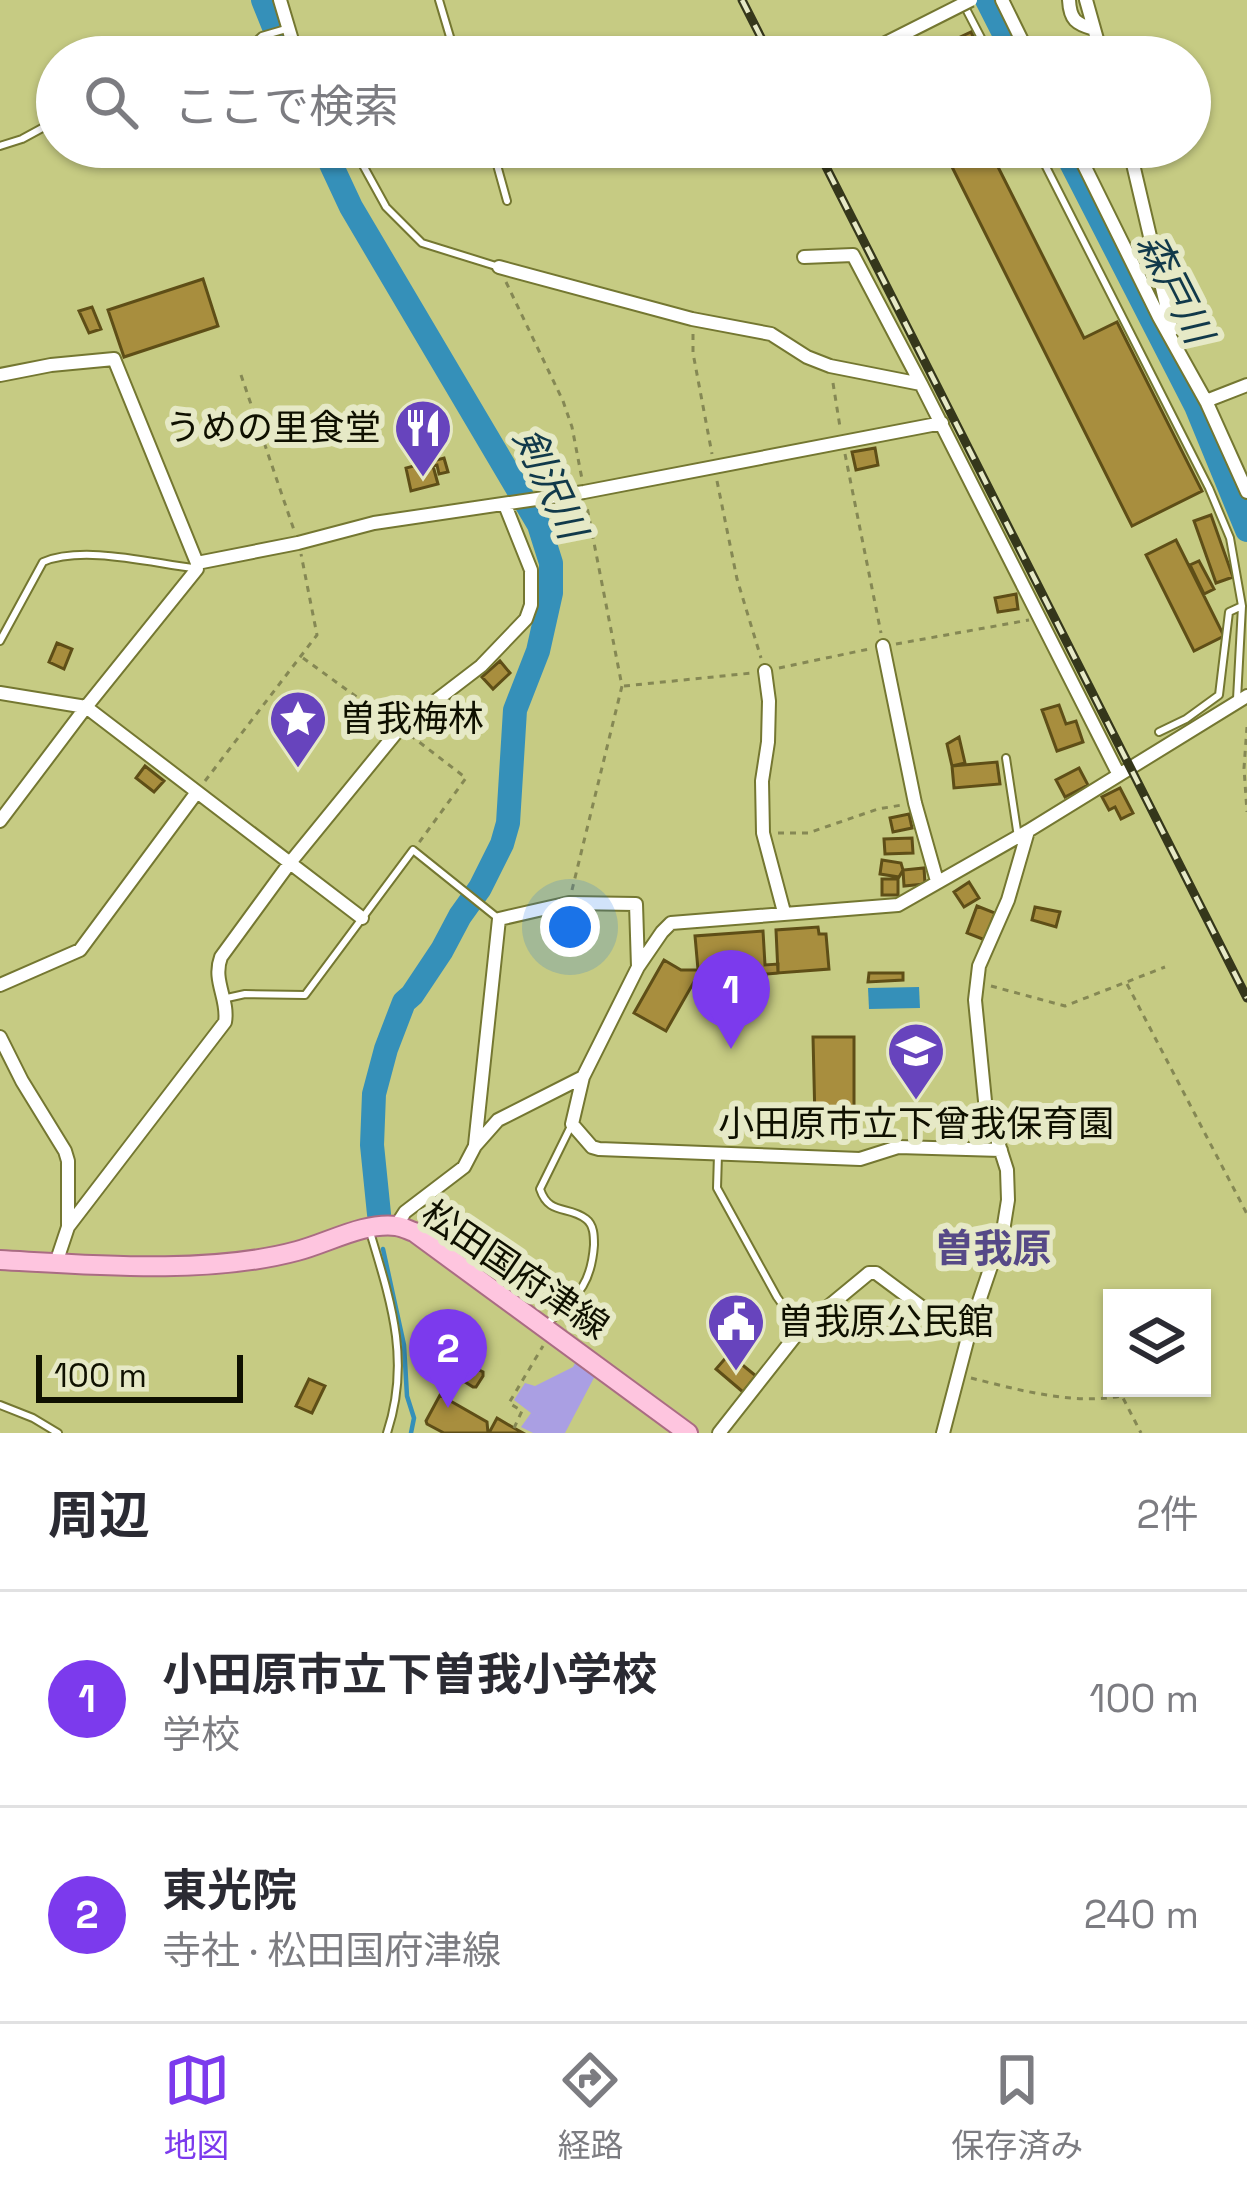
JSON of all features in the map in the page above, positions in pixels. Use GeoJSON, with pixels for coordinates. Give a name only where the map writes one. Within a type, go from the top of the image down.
{"type":"FeatureCollection","features":[{"type":"Feature","properties":{"kind":"main road","name":"松田国府津線"},"geometry":{"type":"LineString","coordinates":[[0,1260],[197,1266],[248,1262],[396,1226],[414,1232],[685,1432]]}},
{"type":"Feature","properties":{"kind":"street"},"geometry":{"type":"LineString","coordinates":[[280,0],[290,36]]}},
{"type":"Feature","properties":{"kind":"street"},"geometry":{"type":"LineString","coordinates":[[900,36],[971,0]]}},
{"type":"Feature","properties":{"kind":"street"},"geometry":{"type":"LineString","coordinates":[[1002,0],[1020,36]]}},
{"type":"Feature","properties":{"kind":"street"},"geometry":{"type":"LineString","coordinates":[[1069,0],[1076,24],[1094,29]]}},
{"type":"Feature","properties":{"kind":"street"},"geometry":{"type":"LineString","coordinates":[[1086,0],[1096,36]]}},
{"type":"Feature","properties":{"kind":"street"},"geometry":{"type":"LineString","coordinates":[[1085,168],[1207,403],[1247,492]]}},
{"type":"Feature","properties":{"kind":"street"},"geometry":{"type":"LineString","coordinates":[[1134,168],[1175,343]]}},
{"type":"Feature","properties":{"kind":"street"},"geometry":{"type":"LineString","coordinates":[[804,257],[853,255],[1119,775]]}},
{"type":"Feature","properties":{"kind":"street"},"geometry":{"type":"LineString","coordinates":[[499,267],[692,319],[771,334],[830,366],[921,384]]}},
{"type":"Feature","properties":{"kind":"street"},"geometry":{"type":"LineString","coordinates":[[0,375],[114,359],[197,566]]}},
{"type":"Feature","properties":{"kind":"street"},"geometry":{"type":"LineString","coordinates":[[1207,403],[1247,385]]}},
{"type":"Feature","properties":{"kind":"street"},"geometry":{"type":"LineString","coordinates":[[0,821],[197,566],[374,523],[584,493],[942,423]]}},
{"type":"Feature","properties":{"kind":"street"},"geometry":{"type":"LineString","coordinates":[[68,1227],[223,1026],[227,1014],[216,975],[220,958],[289,864],[400,728],[481,666],[523,623],[529,612],[531,570],[509,504]]}},
{"type":"Feature","properties":{"kind":"street"},"geometry":{"type":"LineString","coordinates":[[884,646],[915,803],[937,881]]}},
{"type":"Feature","properties":{"kind":"street"},"geometry":{"type":"LineString","coordinates":[[765,671],[769,701],[763,833],[784,912]]}},
{"type":"Feature","properties":{"kind":"street"},"geometry":{"type":"LineString","coordinates":[[0,693],[86,707],[362,919]]}},
{"type":"Feature","properties":{"kind":"street"},"geometry":{"type":"LineString","coordinates":[[1000,1150],[898,1147],[860,1159],[598,1149],[572,1124],[583,1077],[638,967],[671,923],[898,905],[1242,699]]}},
{"type":"Feature","properties":{"kind":"street"},"geometry":{"type":"LineString","coordinates":[[0,985],[80,950],[196,792]]}},
{"type":"Feature","properties":{"kind":"street"},"geometry":{"type":"LineString","coordinates":[[943,1433],[972,1322],[1003,1232],[1007,1170],[985,1101],[974,1000],[980,966],[1008,900],[1023,834]]}},
{"type":"Feature","properties":{"kind":"street"},"geometry":{"type":"LineString","coordinates":[[475,1146],[499,919],[569,903],[636,904],[638,967]]}},
{"type":"Feature","properties":{"kind":"street"},"geometry":{"type":"LineString","coordinates":[[0,1036],[68,1161],[68,1227],[56,1263]]}},
{"type":"Feature","properties":{"kind":"street"},"geometry":{"type":"LineString","coordinates":[[396,1226],[405,1212],[464,1167],[498,1120],[583,1077]]}},
{"type":"Feature","properties":{"kind":"street"},"geometry":{"type":"LineString","coordinates":[[719,1433],[800,1330],[869,1273],[927,1311],[972,1322]]}},
{"type":"Feature","properties":{"kind":"lane"},"geometry":{"type":"LineString","coordinates":[[439,0],[450,36]]}},
{"type":"Feature","properties":{"kind":"lane"},"geometry":{"type":"LineString","coordinates":[[962,0],[980,36]]}},
{"type":"Feature","properties":{"kind":"lane"},"geometry":{"type":"LineString","coordinates":[[262,36],[288,29]]}},
{"type":"Feature","properties":{"kind":"lane"},"geometry":{"type":"LineString","coordinates":[[0,146],[36,131]]}},
{"type":"Feature","properties":{"kind":"lane"},"geometry":{"type":"LineString","coordinates":[[365,168],[386,207],[422,243],[499,267]]}},
{"type":"Feature","properties":{"kind":"lane"},"geometry":{"type":"LineString","coordinates":[[498,168],[507,201]]}},
{"type":"Feature","properties":{"kind":"lane"},"geometry":{"type":"LineString","coordinates":[[1047,168],[1230,538],[1243,606],[1242,699]]}},
{"type":"Feature","properties":{"kind":"lane"},"geometry":{"type":"LineString","coordinates":[[0,641],[43,562],[55,556],[197,566]]}},
{"type":"Feature","properties":{"kind":"lane"},"geometry":{"type":"LineString","coordinates":[[1159,732],[1219,695],[1229,612],[1243,606]]}},
{"type":"Feature","properties":{"kind":"lane"},"geometry":{"type":"LineString","coordinates":[[1006,758],[1023,834]]}},
{"type":"Feature","properties":{"kind":"lane"},"geometry":{"type":"LineString","coordinates":[[223,999],[245,994],[305,995],[413,850],[499,919]]}},
{"type":"Feature","properties":{"kind":"lane"},"geometry":{"type":"LineString","coordinates":[[548,1329],[585,1287],[591,1272],[591,1224],[585,1217],[550,1205],[540,1190],[572,1124]]}},
{"type":"Feature","properties":{"kind":"lane"},"geometry":{"type":"LineString","coordinates":[[718,1154],[717,1188],[800,1330]]}},
{"type":"Feature","properties":{"kind":"lane"},"geometry":{"type":"LineString","coordinates":[[369,1229],[390,1301],[398,1353],[398,1402],[387,1433]]}},
{"type":"Feature","properties":{"kind":"lane"},"geometry":{"type":"LineString","coordinates":[[0,1405],[58,1433]]}},
{"type":"Feature","properties":{"kind":"path"},"geometry":{"type":"LineString","coordinates":[[499,267],[572,427],[622,686],[569,903]]}},
{"type":"Feature","properties":{"kind":"path"},"geometry":{"type":"LineString","coordinates":[[692,319],[693,353],[736,579],[765,671]]}},
{"type":"Feature","properties":{"kind":"path"},"geometry":{"type":"LineString","coordinates":[[830,366],[884,646]]}},
{"type":"Feature","properties":{"kind":"path"},"geometry":{"type":"LineString","coordinates":[[196,792],[317,631],[298,543],[241,375]]}},
{"type":"Feature","properties":{"kind":"path"},"geometry":{"type":"LineString","coordinates":[[622,686],[765,671],[1038,618]]}},
{"type":"Feature","properties":{"kind":"path"},"geometry":{"type":"LineString","coordinates":[[300,656],[466,778],[413,850]]}},
{"type":"Feature","properties":{"kind":"path"},"geometry":{"type":"LineString","coordinates":[[1247,727],[1247,812]]}},
{"type":"Feature","properties":{"kind":"path"},"geometry":{"type":"LineString","coordinates":[[763,833],[808,833],[878,809],[915,803]]}},
{"type":"Feature","properties":{"kind":"path"},"geometry":{"type":"LineString","coordinates":[[976,981],[1065,1006],[1165,967]]}},
{"type":"Feature","properties":{"kind":"path"},"geometry":{"type":"LineString","coordinates":[[1127,984],[1247,1214]]}},
{"type":"Feature","properties":{"kind":"path"},"geometry":{"type":"LineString","coordinates":[[514,1428],[522,1411],[509,1403],[548,1329]]}},
{"type":"Feature","properties":{"kind":"path"},"geometry":{"type":"LineString","coordinates":[[958,1374],[1017,1390],[1095,1401],[1122,1396],[1142,1433]]}},
{"type":"Feature","properties":{"kind":"shaded area"},"geometry":{"type":"Polygon","coordinates":[[[578,1357],[597,1372],[565,1433],[533,1433],[521,1427],[531,1413],[514,1400],[525,1383],[535,1386],[573,1367],[578,1357]]]}},
{"type":"Feature","properties":{"kind":"water"},"geometry":{"type":"Polygon","coordinates":[[[919,987],[920,1008],[869,1009],[868,988],[919,987]]]}},
{"type":"Feature","properties":{"kind":"building"},"geometry":{"type":"Polygon","coordinates":[[[953,168],[999,168],[1084,338],[1117,322],[1202,491],[1132,526],[953,168]]]}},
{"type":"Feature","properties":{"kind":"building"},"geometry":{"type":"Polygon","coordinates":[[[203,279],[218,326],[124,357],[108,310],[203,279]]]}},
{"type":"Feature","properties":{"kind":"building"},"geometry":{"type":"Polygon","coordinates":[[[92,307],[101,329],[89,333],[79,311],[92,307]]]}},
{"type":"Feature","properties":{"kind":"building"},"geometry":{"type":"Polygon","coordinates":[[[875,448],[878,465],[856,470],[852,452],[875,448]]]}},
{"type":"Feature","properties":{"kind":"building","name":"うめの里食堂"},"geometry":{"type":"Polygon","coordinates":[[[444,458],[448,472],[439,474],[437,465],[433,466],[438,484],[411,491],[406,468],[444,458]]]}},
{"type":"Feature","properties":{"kind":"building"},"geometry":{"type":"Polygon","coordinates":[[[1211,515],[1233,577],[1216,583],[1194,521],[1211,515]]]}},
{"type":"Feature","properties":{"kind":"building"},"geometry":{"type":"Polygon","coordinates":[[[1176,540],[1224,636],[1194,651],[1146,555],[1176,540]]]}},
{"type":"Feature","properties":{"kind":"building"},"geometry":{"type":"Polygon","coordinates":[[[1199,561],[1214,589],[1204,594],[1190,565],[1199,561]]]}},
{"type":"Feature","properties":{"kind":"building"},"geometry":{"type":"Polygon","coordinates":[[[1016,594],[1018,609],[998,612],[995,598],[1016,594]]]}},
{"type":"Feature","properties":{"kind":"building"},"geometry":{"type":"Polygon","coordinates":[[[57,643],[72,649],[64,669],[49,662],[57,643]]]}},
{"type":"Feature","properties":{"kind":"building"},"geometry":{"type":"Polygon","coordinates":[[[500,661],[510,673],[493,689],[482,677],[500,661]]]}},
{"type":"Feature","properties":{"kind":"building"},"geometry":{"type":"Polygon","coordinates":[[[1059,705],[1066,724],[1076,721],[1083,742],[1057,751],[1042,710],[1059,705]]]}},
{"type":"Feature","properties":{"kind":"building"},"geometry":{"type":"Polygon","coordinates":[[[959,737],[965,763],[952,766],[947,744],[959,737]]]}},
{"type":"Feature","properties":{"kind":"building"},"geometry":{"type":"Polygon","coordinates":[[[997,762],[1000,784],[954,788],[952,766],[997,762]]]}},
{"type":"Feature","properties":{"kind":"building"},"geometry":{"type":"Polygon","coordinates":[[[145,766],[164,781],[154,792],[136,778],[145,766]]]}},
{"type":"Feature","properties":{"kind":"building"},"geometry":{"type":"Polygon","coordinates":[[[1079,768],[1088,785],[1065,797],[1056,780],[1079,768]]]}},
{"type":"Feature","properties":{"kind":"building"},"geometry":{"type":"Polygon","coordinates":[[[1120,788],[1133,813],[1121,819],[1102,797],[1120,788]]]}},
{"type":"Feature","properties":{"kind":"building"},"geometry":{"type":"Polygon","coordinates":[[[909,814],[912,828],[893,832],[890,818],[909,814]]]}},
{"type":"Feature","properties":{"kind":"building"},"geometry":{"type":"Polygon","coordinates":[[[912,838],[913,853],[885,854],[884,839],[912,838]]]}},
{"type":"Feature","properties":{"kind":"building"},"geometry":{"type":"Polygon","coordinates":[[[882,860],[901,863],[899,877],[880,874],[882,860]]]}},
{"type":"Feature","properties":{"kind":"building"},"geometry":{"type":"Polygon","coordinates":[[[924,868],[925,884],[904,886],[903,870],[924,868]]]}},
{"type":"Feature","properties":{"kind":"building"},"geometry":{"type":"Polygon","coordinates":[[[882,879],[898,879],[898,895],[882,895],[882,879]]]}},
{"type":"Feature","properties":{"kind":"building"},"geometry":{"type":"Polygon","coordinates":[[[969,882],[979,898],[964,907],[954,892],[969,882]]]}},
{"type":"Feature","properties":{"kind":"building"},"geometry":{"type":"Polygon","coordinates":[[[977,906],[995,913],[985,940],[967,933],[977,906]]]}},
{"type":"Feature","properties":{"kind":"building"},"geometry":{"type":"Polygon","coordinates":[[[1035,907],[1060,912],[1056,927],[1032,920],[1035,907]]]}},
{"type":"Feature","properties":{"kind":"building"},"geometry":{"type":"Polygon","coordinates":[[[818,927],[819,934],[826,934],[829,969],[778,973],[776,930],[818,927]]]}},
{"type":"Feature","properties":{"kind":"building"},"geometry":{"type":"Polygon","coordinates":[[[763,931],[765,965],[778,964],[778,973],[766,974],[767,987],[746,988],[742,980],[731,976],[720,982],[718,990],[700,992],[695,936],[763,931]]]}},
{"type":"Feature","properties":{"kind":"building"},"geometry":{"type":"Polygon","coordinates":[[[664,960],[681,970],[698,970],[699,979],[666,1031],[634,1013],[664,960]]]}},
{"type":"Feature","properties":{"kind":"building"},"geometry":{"type":"Polygon","coordinates":[[[869,973],[903,973],[903,980],[868,982],[869,973]]]}},
{"type":"Feature","properties":{"kind":"building"},"geometry":{"type":"Polygon","coordinates":[[[732,976],[742,979],[742,999],[732,1002],[722,999],[719,989],[722,979],[732,976]]]}},
{"type":"Feature","properties":{"kind":"building"},"geometry":{"type":"Polygon","coordinates":[[[813,1037],[854,1037],[854,1120],[815,1120],[813,1037]]]}},
{"type":"Feature","properties":{"kind":"building","name":"曽我原公民館"},"geometry":{"type":"Polygon","coordinates":[[[729,1354],[756,1376],[743,1392],[716,1369],[729,1354]]]}},
{"type":"Feature","properties":{"kind":"building"},"geometry":{"type":"Polygon","coordinates":[[[474,1363],[483,1372],[476,1387],[462,1380],[474,1363]]]}},
{"type":"Feature","properties":{"kind":"building"},"geometry":{"type":"Polygon","coordinates":[[[309,1379],[325,1386],[312,1413],[296,1406],[309,1379]]]}},
{"type":"Feature","properties":{"kind":"building"},"geometry":{"type":"Polygon","coordinates":[[[440,1395],[487,1422],[488,1433],[444,1433],[427,1424],[440,1395]]]}},
{"type":"Feature","properties":{"kind":"building"},"geometry":{"type":"Polygon","coordinates":[[[497,1418],[514,1428],[523,1433],[489,1433],[497,1418]]]}},
{"type":"Feature","properties":{"kind":"waterway","name":"剣沢川"},"geometry":{"type":"LineString","coordinates":[[263,0],[278,36]]}},
{"type":"Feature","properties":{"kind":"waterway","name":"森戸川"},"geometry":{"type":"LineString","coordinates":[[987,0],[1005,36]]}},
{"type":"Feature","properties":{"kind":"waterway","name":"剣沢川"},"geometry":{"type":"LineString","coordinates":[[333,168],[351,207],[539,525],[551,563],[551,593],[538,651],[515,710],[508,823],[502,844],[442,950],[404,1002],[374,1094],[372,1145],[379,1214]]}},
{"type":"Feature","properties":{"kind":"waterway","name":"森戸川"},"geometry":{"type":"LineString","coordinates":[[1074,168],[1196,406],[1247,530]]}},
{"type":"Feature","properties":{"kind":"waterway","name":"剣沢川"},"geometry":{"type":"LineString","coordinates":[[383,1249],[404,1345],[407,1396],[414,1418],[411,1433]]}},
{"type":"Feature","properties":{"kind":"railway"},"geometry":{"type":"LineString","coordinates":[[742,0],[760,36]]}},
{"type":"Feature","properties":{"kind":"railway"},"geometry":{"type":"LineString","coordinates":[[827,168],[1247,998]]}},
{"type":"Feature","properties":{"kind":"place","name":"うめの里食堂"},"geometry":{"type":"Point","coordinates":[423,479]}},
{"type":"Feature","properties":{"kind":"place","name":"曽我梅林"},"geometry":{"type":"Point","coordinates":[298,770]}},
{"type":"Feature","properties":{"kind":"place","name":"小田原市立下曽我小学校"},"geometry":{"type":"Point","coordinates":[731,1049]}},
{"type":"Feature","properties":{"kind":"place","name":"小田原市立下曾我保育園"},"geometry":{"type":"Point","coordinates":[916,1102]}},
{"type":"Feature","properties":{"kind":"place","name":"曽我原公民館"},"geometry":{"type":"Point","coordinates":[736,1373]}},
{"type":"Feature","properties":{"kind":"place","name":"東光院"},"geometry":{"type":"Point","coordinates":[448,1408]}},
{"type":"Feature","properties":{"kind":"district","name":"曽我原"},"geometry":{"type":"Point","coordinates":[993,1248]}}]}
